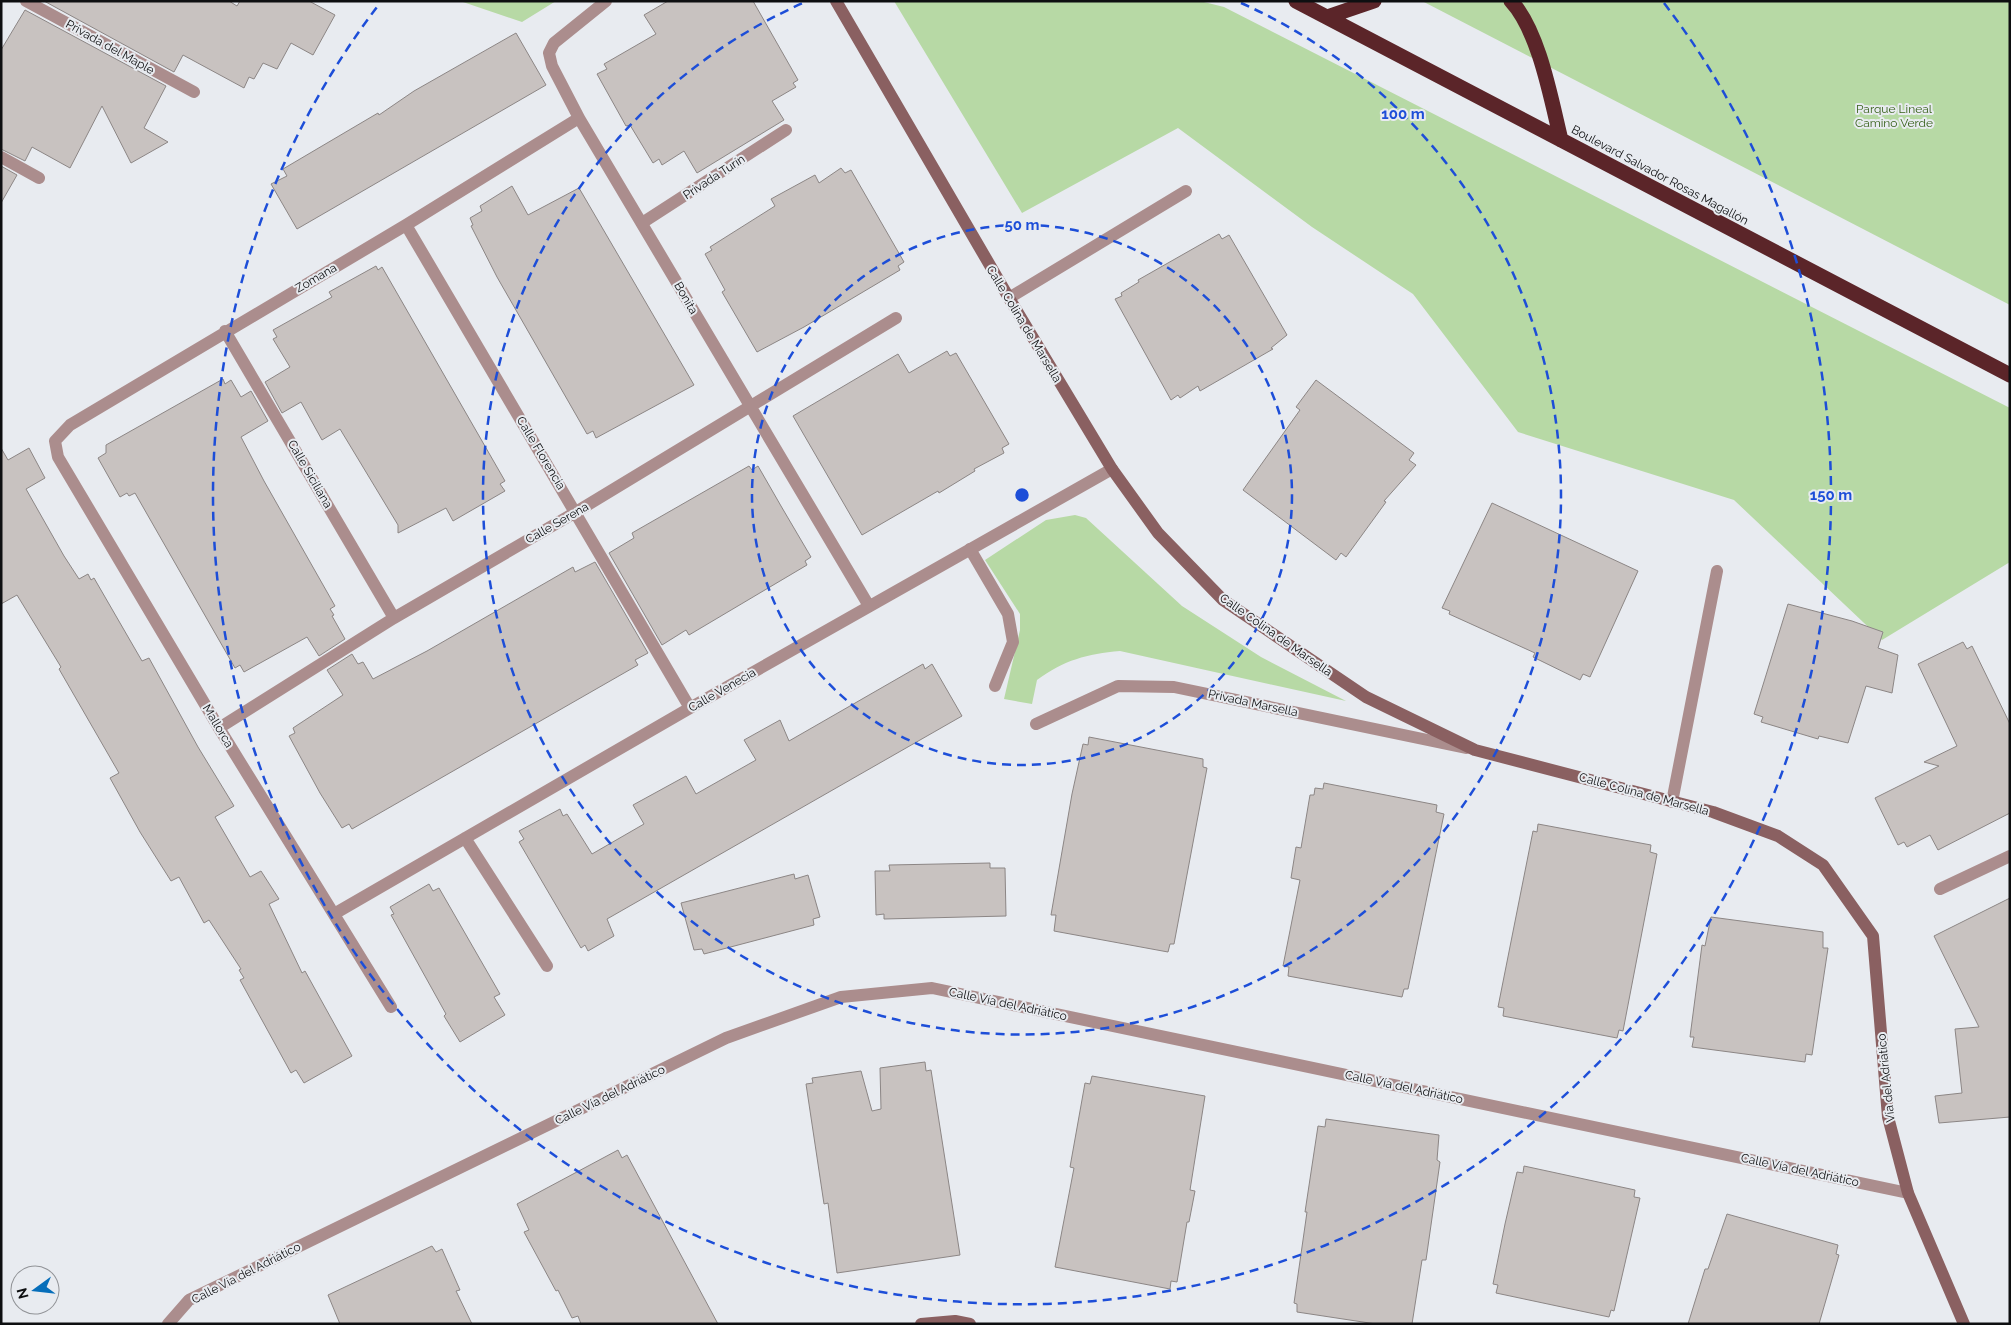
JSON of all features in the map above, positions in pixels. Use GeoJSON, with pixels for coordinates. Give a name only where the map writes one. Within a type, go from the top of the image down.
{"type":"FeatureCollection","features":[{"type":"Feature","properties":{"kind":"highway","name":"Boulevard Salvador Rosas Magallón"},"geometry":{"type":"LineString","coordinates":[[1296,1],[2010,374]]}},
{"type":"Feature","properties":{"kind":"highway"},"geometry":{"type":"LineString","coordinates":[[1327,17],[1374,1]]}},
{"type":"Feature","properties":{"kind":"highway"},"geometry":{"type":"LineString","coordinates":[[1510,1],[1523,14],[1545,76],[1562,140]]}},
{"type":"Feature","properties":{"kind":"street","name":"Privada del Maple"},"geometry":{"type":"LineString","coordinates":[[26,1],[194,92]]}},
{"type":"Feature","properties":{"kind":"street","name":"Bonita"},"geometry":{"type":"LineString","coordinates":[[606,1],[554,44],[549,53],[552,66],[579,118],[869,606]]}},
{"type":"Feature","properties":{"kind":"street","name":"Calle Colina de Marsella"},"geometry":{"type":"LineString","coordinates":[[836,1],[1008,298],[1112,469],[1158,534],[1223,600],[1366,697],[1475,750],[1712,812],[1778,836],[1822,865]]}},
{"type":"Feature","properties":{"kind":"street","name":"Zomana"},"geometry":{"type":"LineString","coordinates":[[55,441],[70,425],[406,225],[579,118]]}},
{"type":"Feature","properties":{"kind":"street","name":"Privada Turín"},"geometry":{"type":"LineString","coordinates":[[642,223],[786,130]]}},
{"type":"Feature","properties":{"kind":"street"},"geometry":{"type":"LineString","coordinates":[[1,157],[39,178]]}},
{"type":"Feature","properties":{"kind":"street"},"geometry":{"type":"LineString","coordinates":[[1008,298],[1186,191]]}},
{"type":"Feature","properties":{"kind":"street","name":"Calle Florencia"},"geometry":{"type":"LineString","coordinates":[[406,225],[690,708]]}},
{"type":"Feature","properties":{"kind":"street","name":"Calle Serena"},"geometry":{"type":"LineString","coordinates":[[219,728],[394,618],[576,512],[896,318]]}},
{"type":"Feature","properties":{"kind":"street","name":"Calle Siciliana"},"geometry":{"type":"LineString","coordinates":[[225,331],[394,618]]}},
{"type":"Feature","properties":{"kind":"street","name":"Mallorca"},"geometry":{"type":"LineString","coordinates":[[55,441],[58,457],[219,728],[391,1007]]}},
{"type":"Feature","properties":{"kind":"street","name":"Calle Venecia"},"geometry":{"type":"LineString","coordinates":[[334,914],[690,708],[1112,469]]}},
{"type":"Feature","properties":{"kind":"street"},"geometry":{"type":"LineString","coordinates":[[970,549],[1008,614],[1013,642],[996,686]]}},
{"type":"Feature","properties":{"kind":"street"},"geometry":{"type":"LineString","coordinates":[[1672,802],[1717,571]]}},
{"type":"Feature","properties":{"kind":"street","name":"Privada Marsella"},"geometry":{"type":"LineString","coordinates":[[1036,724],[1118,686],[1174,687],[1475,750]]}},
{"type":"Feature","properties":{"kind":"street"},"geometry":{"type":"LineString","coordinates":[[465,838],[546,966]]}},
{"type":"Feature","properties":{"kind":"street"},"geometry":{"type":"LineString","coordinates":[[1940,889],[2010,856]]}},
{"type":"Feature","properties":{"kind":"street","name":"Vía del Adríatico"},"geometry":{"type":"LineString","coordinates":[[1822,865],[1873,936],[1888,1117],[1908,1192],[1964,1324]]}},
{"type":"Feature","properties":{"kind":"street","name":"Calle Vía del Adriático"},"geometry":{"type":"LineString","coordinates":[[168,1324],[190,1300],[726,1038],[841,996],[932,988],[1908,1192]]}},
{"type":"Feature","properties":{"kind":"street"},"geometry":{"type":"LineString","coordinates":[[921,1324],[955,1321],[970,1324]]}},
{"type":"Feature","properties":{"kind":"green space"},"geometry":{"type":"Polygon","coordinates":[[[460,1],[556,1],[522,22],[460,1]]]}},
{"type":"Feature","properties":{"kind":"green space"},"geometry":{"type":"Polygon","coordinates":[[[894,1],[1200,1],[1224,7],[2010,408],[2010,562],[1882,640],[1734,500],[1518,432],[1413,294],[1312,227],[1178,128],[1022,213],[894,1]]]}},
{"type":"Feature","properties":{"kind":"green space","name":"Parque Lineal Camino Verde"},"geometry":{"type":"Polygon","coordinates":[[[1422,1],[2010,1],[2010,305],[1422,1]]]}},
{"type":"Feature","properties":{"kind":"green space"},"geometry":{"type":"Polygon","coordinates":[[[1075,515],[1086,518],[1182,606],[1261,657],[1346,701],[1120,651],[1076,659],[1047,673],[1037,680],[1032,704],[1004,699],[1020,630],[1020,614],[985,560],[1046,520],[1075,515]]]}},
{"type":"Feature","properties":{"kind":"building"},"geometry":{"type":"Polygon","coordinates":[[[44,1],[229,1],[237,6],[240,1],[309,1],[335,15],[313,55],[291,43],[277,69],[263,63],[254,79],[249,77],[244,88],[183,55],[174,72],[44,1]]]}},
{"type":"Feature","properties":{"kind":"building"},"geometry":{"type":"Polygon","coordinates":[[[668,1],[753,1],[798,80],[793,83],[796,87],[772,101],[784,120],[697,173],[684,151],[662,165],[659,159],[653,163],[630,125],[626,126],[597,74],[607,69],[604,64],[656,34],[644,15],[668,1]]]}},
{"type":"Feature","properties":{"kind":"building"},"geometry":{"type":"Polygon","coordinates":[[[25,10],[166,86],[144,128],[168,142],[131,163],[102,106],[70,168],[32,147],[25,161],[1,149],[1,50],[25,10]]]}},
{"type":"Feature","properties":{"kind":"building"},"geometry":{"type":"Polygon","coordinates":[[[516,33],[546,85],[297,229],[271,184],[287,176],[283,169],[378,113],[379,115],[414,91],[516,33]]]}},
{"type":"Feature","properties":{"kind":"building"},"geometry":{"type":"Polygon","coordinates":[[[1,166],[17,175],[1,203],[1,166]]]}},
{"type":"Feature","properties":{"kind":"building"},"geometry":{"type":"Polygon","coordinates":[[[841,168],[845,173],[851,170],[904,262],[898,266],[900,270],[804,327],[757,352],[722,292],[725,290],[705,254],[712,250],[710,247],[775,206],[771,199],[815,175],[819,183],[841,168]]]}},
{"type":"Feature","properties":{"kind":"building"},"geometry":{"type":"Polygon","coordinates":[[[512,186],[528,215],[579,188],[694,385],[596,438],[593,431],[587,434],[497,277],[471,226],[473,225],[470,218],[482,211],[480,206],[512,186]]]}},
{"type":"Feature","properties":{"kind":"building"},"geometry":{"type":"Polygon","coordinates":[[[1219,234],[1222,239],[1229,235],[1287,335],[1271,348],[1273,349],[1200,391],[1198,386],[1180,398],[1178,395],[1171,400],[1115,299],[1122,296],[1121,293],[1139,282],[1138,280],[1219,234]]]}},
{"type":"Feature","properties":{"kind":"building"},"geometry":{"type":"Polygon","coordinates":[[[376,266],[378,270],[382,267],[505,481],[500,484],[505,491],[453,521],[446,508],[398,533],[398,525],[340,429],[322,440],[301,402],[282,413],[265,382],[290,367],[273,339],[277,337],[273,330],[332,297],[329,292],[376,266]]]}},
{"type":"Feature","properties":{"kind":"building"},"geometry":{"type":"Polygon","coordinates":[[[947,351],[950,356],[956,353],[1009,444],[1002,448],[1004,453],[974,469],[975,471],[862,535],[793,416],[898,354],[909,373],[947,351]]]}},
{"type":"Feature","properties":{"kind":"building"},"geometry":{"type":"Polygon","coordinates":[[[223,379],[225,384],[231,380],[241,397],[251,391],[268,421],[241,437],[335,606],[330,609],[334,615],[332,616],[345,639],[319,656],[307,637],[244,672],[240,665],[235,668],[135,493],[129,496],[127,493],[120,497],[98,458],[106,453],[106,445],[223,379]]]}},
{"type":"Feature","properties":{"kind":"building"},"geometry":{"type":"Polygon","coordinates":[[[1316,380],[1414,453],[1409,460],[1416,465],[1384,501],[1386,502],[1346,557],[1341,553],[1336,560],[1243,490],[1300,410],[1296,407],[1316,380]]]}},
{"type":"Feature","properties":{"kind":"building"},"geometry":{"type":"Polygon","coordinates":[[[1,448],[8,460],[29,448],[45,478],[26,489],[79,579],[88,574],[91,580],[94,578],[142,661],[149,658],[198,747],[234,806],[215,817],[250,877],[261,871],[279,899],[269,904],[302,973],[305,971],[352,1056],[304,1083],[296,1070],[291,1073],[240,980],[244,978],[239,970],[241,969],[209,920],[204,923],[179,877],[171,881],[140,832],[110,778],[119,773],[59,669],[61,667],[17,595],[1,604],[1,448]]]}},
{"type":"Feature","properties":{"kind":"building"},"geometry":{"type":"Polygon","coordinates":[[[749,466],[752,470],[758,466],[811,557],[805,561],[807,565],[689,635],[686,630],[662,645],[609,553],[634,538],[632,533],[749,466]]]}},
{"type":"Feature","properties":{"kind":"building"},"geometry":{"type":"Polygon","coordinates":[[[1492,503],[1638,571],[1590,677],[1583,674],[1580,680],[1533,657],[1535,653],[1449,614],[1450,611],[1442,608],[1492,503]]]}},
{"type":"Feature","properties":{"kind":"building"},"geometry":{"type":"Polygon","coordinates":[[[595,562],[648,653],[635,660],[638,665],[352,829],[349,824],[342,828],[320,793],[289,736],[295,733],[293,728],[343,695],[327,670],[352,654],[358,664],[363,662],[373,679],[427,651],[573,567],[575,572],[595,562]]]}},
{"type":"Feature","properties":{"kind":"building"},"geometry":{"type":"Polygon","coordinates":[[[1788,604],[1852,621],[1883,632],[1878,648],[1898,655],[1892,693],[1866,686],[1848,743],[1819,736],[1818,739],[1761,722],[1763,717],[1754,714],[1788,604]]]}},
{"type":"Feature","properties":{"kind":"building"},"geometry":{"type":"Polygon","coordinates":[[[1963,642],[1967,649],[1972,646],[2010,724],[2010,813],[1938,850],[1930,835],[1907,847],[1904,842],[1898,845],[1875,798],[1939,766],[1924,762],[1957,746],[1918,664],[1963,642]]]}},
{"type":"Feature","properties":{"kind":"building"},"geometry":{"type":"Polygon","coordinates":[[[923,664],[925,669],[932,664],[962,716],[607,919],[614,936],[588,951],[585,945],[581,948],[519,842],[524,839],[519,831],[560,809],[563,816],[567,814],[592,854],[644,824],[633,805],[686,776],[696,794],[756,760],[744,740],[780,720],[789,741],[923,664]]]}},
{"type":"Feature","properties":{"kind":"building"},"geometry":{"type":"Polygon","coordinates":[[[1089,737],[1203,759],[1203,767],[1207,768],[1174,944],[1170,944],[1168,952],[1054,931],[1056,915],[1051,915],[1072,794],[1083,744],[1088,745],[1089,737]]]}},
{"type":"Feature","properties":{"kind":"building"},"geometry":{"type":"Polygon","coordinates":[[[1324,783],[1437,805],[1436,812],[1444,814],[1408,989],[1404,989],[1402,997],[1288,976],[1289,967],[1283,966],[1300,880],[1291,878],[1296,847],[1301,848],[1310,795],[1314,795],[1315,788],[1323,789],[1324,783]]]}},
{"type":"Feature","properties":{"kind":"building"},"geometry":{"type":"Polygon","coordinates":[[[1538,824],[1651,845],[1650,852],[1657,854],[1623,1031],[1619,1030],[1617,1038],[1503,1016],[1504,1008],[1498,1007],[1533,831],[1537,832],[1538,824]]]}},
{"type":"Feature","properties":{"kind":"building"},"geometry":{"type":"Polygon","coordinates":[[[990,863],[990,868],[1005,868],[1006,916],[884,919],[884,914],[876,915],[875,871],[890,871],[889,865],[990,863]]]}},
{"type":"Feature","properties":{"kind":"building"},"geometry":{"type":"Polygon","coordinates":[[[794,874],[795,879],[808,875],[820,917],[813,919],[814,925],[704,954],[702,949],[694,950],[681,903],[794,874]]]}},
{"type":"Feature","properties":{"kind":"building"},"geometry":{"type":"Polygon","coordinates":[[[429,884],[433,891],[439,888],[500,994],[494,997],[505,1015],[460,1042],[444,1016],[446,1014],[391,915],[394,914],[390,907],[429,884]]]}},
{"type":"Feature","properties":{"kind":"building"},"geometry":{"type":"Polygon","coordinates":[[[2010,898],[2010,1117],[1939,1123],[1935,1096],[1962,1093],[1955,1029],[1979,1027],[1934,936],[2010,898]]]}},
{"type":"Feature","properties":{"kind":"building"},"geometry":{"type":"Polygon","coordinates":[[[1711,917],[1823,932],[1823,948],[1828,948],[1812,1055],[1806,1054],[1805,1062],[1692,1047],[1694,1037],[1690,1037],[1702,945],[1705,946],[1711,917]]]}},
{"type":"Feature","properties":{"kind":"building"},"geometry":{"type":"Polygon","coordinates":[[[925,1062],[926,1071],[931,1070],[960,1255],[837,1273],[828,1203],[824,1204],[806,1084],[813,1083],[812,1078],[861,1071],[872,1111],[881,1109],[880,1068],[925,1062]]]}},
{"type":"Feature","properties":{"kind":"building"},"geometry":{"type":"Polygon","coordinates":[[[1092,1076],[1205,1096],[1190,1190],[1195,1191],[1189,1222],[1187,1222],[1177,1282],[1171,1281],[1170,1289],[1055,1267],[1074,1168],[1070,1167],[1085,1083],[1090,1084],[1092,1076]]]}},
{"type":"Feature","properties":{"kind":"building"},"geometry":{"type":"Polygon","coordinates":[[[1326,1119],[1439,1135],[1437,1160],[1440,1162],[1426,1260],[1422,1260],[1412,1324],[1376,1324],[1297,1312],[1297,1304],[1294,1303],[1307,1212],[1305,1212],[1318,1126],[1325,1127],[1326,1119]]]}},
{"type":"Feature","properties":{"kind":"building"},"geometry":{"type":"Polygon","coordinates":[[[618,1150],[622,1158],[627,1155],[718,1324],[581,1324],[578,1316],[572,1318],[558,1290],[556,1291],[524,1232],[529,1230],[517,1204],[618,1150]]]}},
{"type":"Feature","properties":{"kind":"building"},"geometry":{"type":"Polygon","coordinates":[[[1524,1166],[1635,1190],[1634,1197],[1640,1198],[1614,1311],[1611,1310],[1609,1317],[1496,1293],[1498,1285],[1493,1284],[1505,1224],[1517,1172],[1523,1173],[1524,1166]]]}},
{"type":"Feature","properties":{"kind":"building"},"geometry":{"type":"Polygon","coordinates":[[[1727,1214],[1838,1245],[1836,1254],[1839,1255],[1819,1324],[1688,1324],[1705,1269],[1708,1269],[1727,1214]]]}},
{"type":"Feature","properties":{"kind":"building"},"geometry":{"type":"Polygon","coordinates":[[[432,1246],[436,1252],[442,1249],[460,1290],[456,1291],[472,1324],[340,1324],[328,1295],[432,1246]]]}}]}
